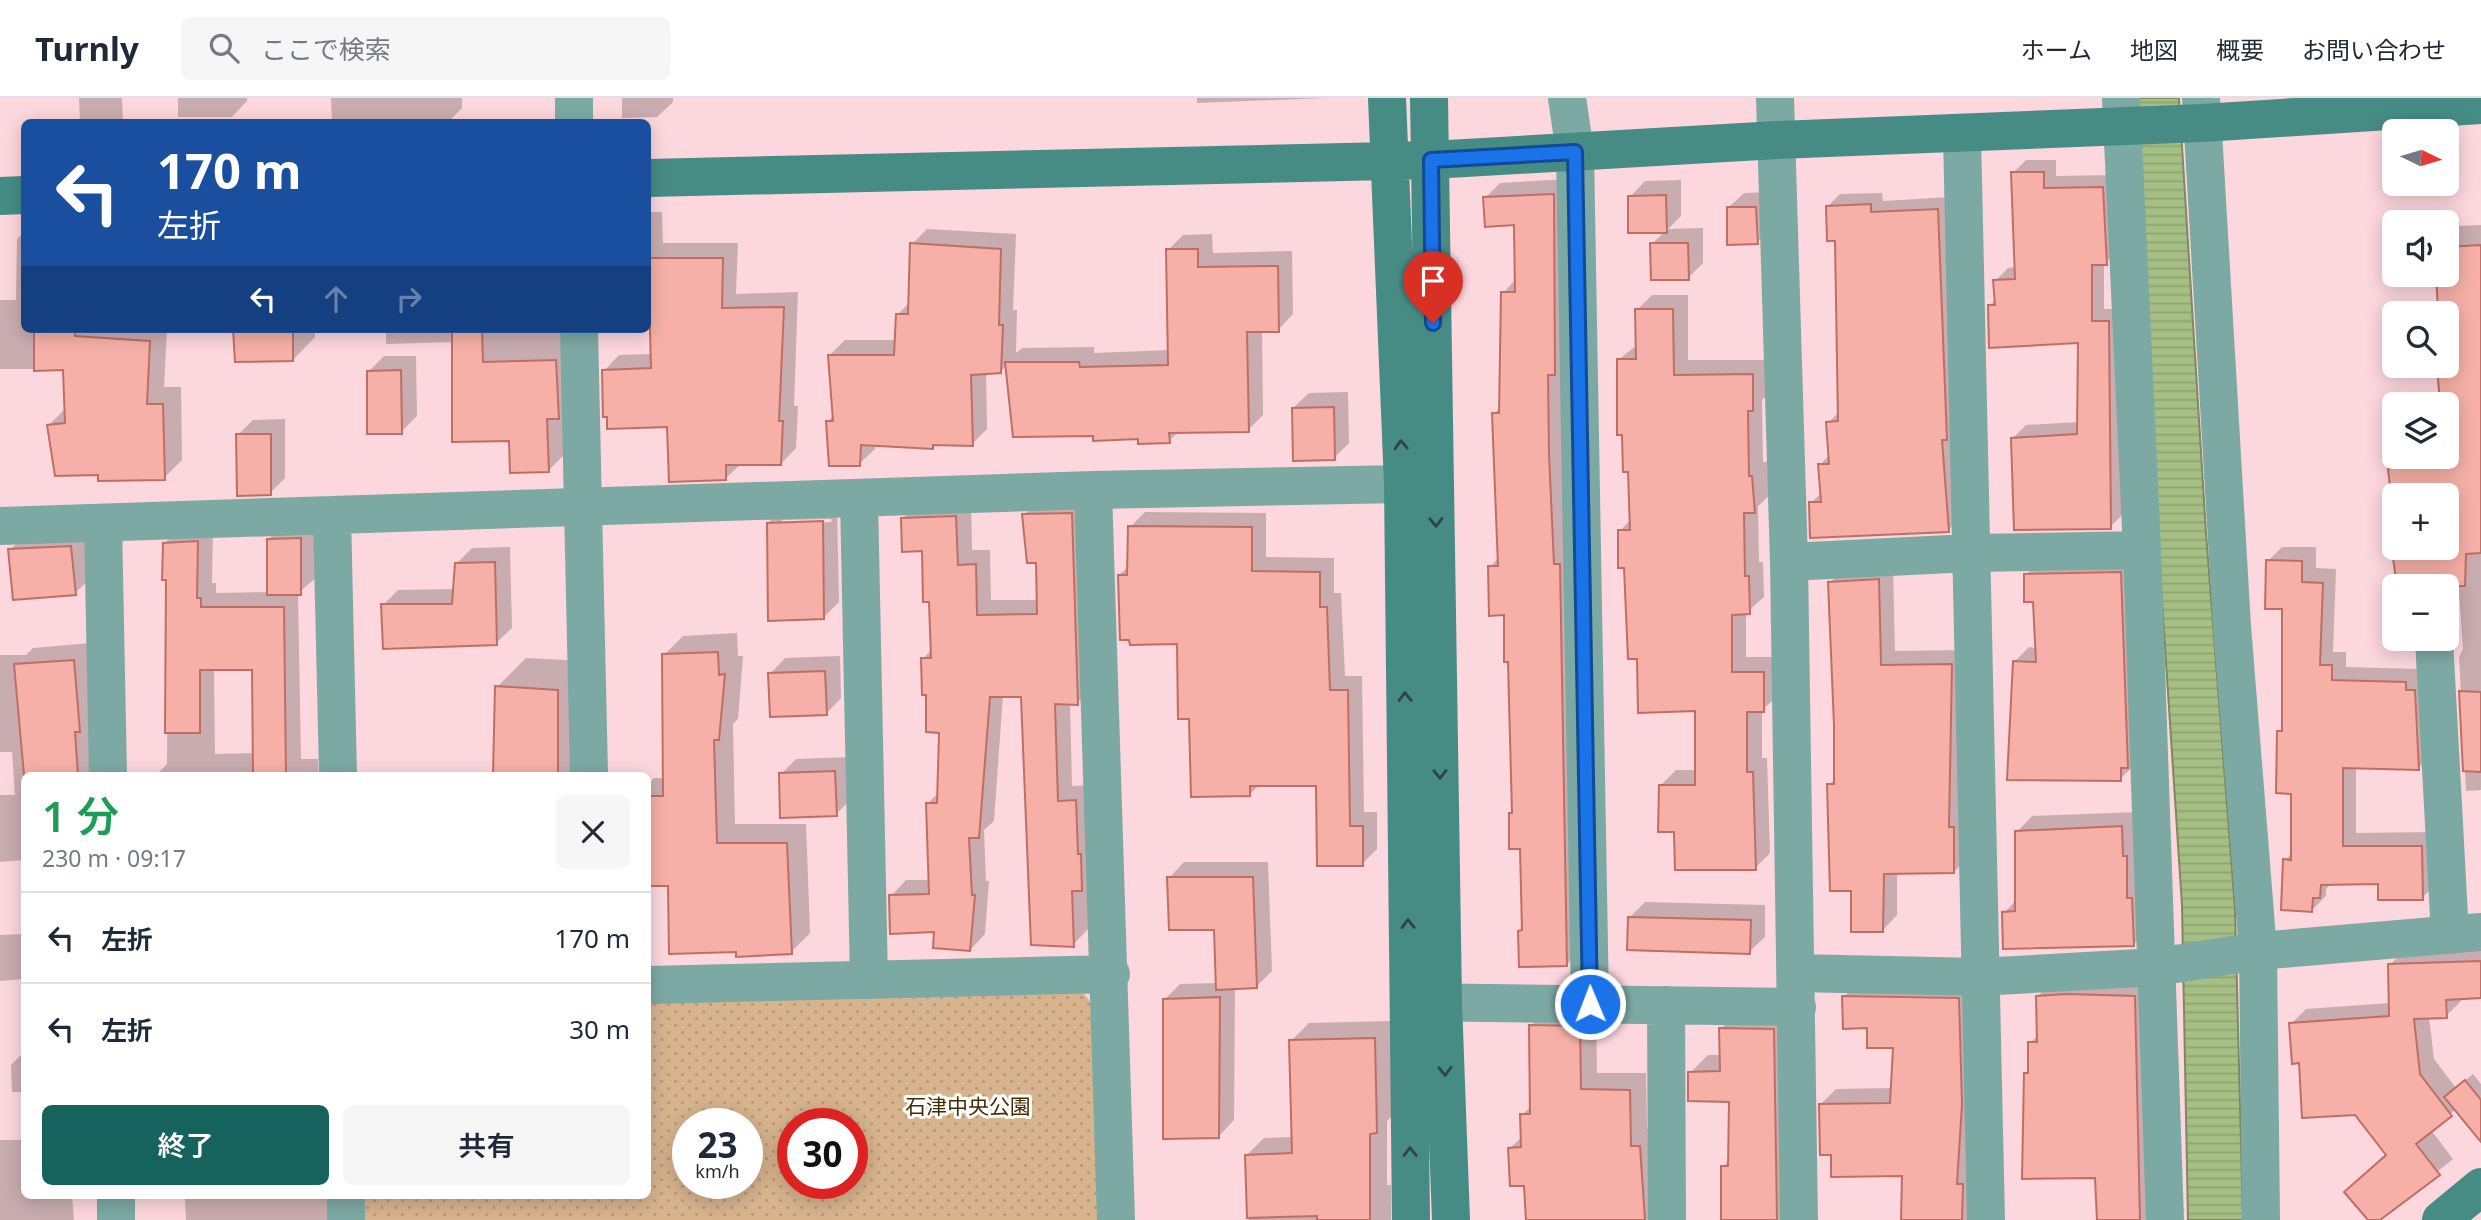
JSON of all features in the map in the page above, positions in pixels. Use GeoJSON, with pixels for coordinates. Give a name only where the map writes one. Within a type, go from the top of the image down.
{"type":"FeatureCollection","features":[{"type":"Feature","properties":{"kind":"street"},"geometry":{"type":"LineString","coordinates":[[573,98],[574,119]]}},
{"type":"Feature","properties":{"kind":"street"},"geometry":{"type":"LineString","coordinates":[[1387,98],[1426,1002],[1451,1220]]}},
{"type":"Feature","properties":{"kind":"street"},"geometry":{"type":"LineString","coordinates":[[1411,1220],[1426,1002],[1431,160],[1429,98]]}},
{"type":"Feature","properties":{"kind":"street"},"geometry":{"type":"LineString","coordinates":[[1567,98],[1575,152],[1590,1004]]}},
{"type":"Feature","properties":{"kind":"street"},"geometry":{"type":"LineString","coordinates":[[1775,98],[1789,562],[1799,1220]]}},
{"type":"Feature","properties":{"kind":"street"},"geometry":{"type":"LineString","coordinates":[[651,178],[1431,160],[1777,140],[1962,134],[2122,112],[2481,105]]}},
{"type":"Feature","properties":{"kind":"street"},"geometry":{"type":"LineString","coordinates":[[2202,111],[2232,626],[2258,951],[2261,1220]]}},
{"type":"Feature","properties":{"kind":"street"},"geometry":{"type":"LineString","coordinates":[[2122,112],[2142,550],[2165,1220]]}},
{"type":"Feature","properties":{"kind":"street"},"geometry":{"type":"LineString","coordinates":[[1962,134],[1986,1220]]}},
{"type":"Feature","properties":{"kind":"street"},"geometry":{"type":"LineString","coordinates":[[0,196],[21,195]]}},
{"type":"Feature","properties":{"kind":"street"},"geometry":{"type":"LineString","coordinates":[[579,333],[589,772]]}},
{"type":"Feature","properties":{"kind":"street"},"geometry":{"type":"LineString","coordinates":[[0,526],[1093,490],[1403,484]]}},
{"type":"Feature","properties":{"kind":"street"},"geometry":{"type":"LineString","coordinates":[[1093,490],[1111,974],[1116,1220]]}},
{"type":"Feature","properties":{"kind":"street"},"geometry":{"type":"LineString","coordinates":[[859,498],[869,980]]}},
{"type":"Feature","properties":{"kind":"street"},"geometry":{"type":"LineString","coordinates":[[332,515],[338,772]]}},
{"type":"Feature","properties":{"kind":"street"},"geometry":{"type":"LineString","coordinates":[[103,523],[108,772]]}},
{"type":"Feature","properties":{"kind":"street"},"geometry":{"type":"LineString","coordinates":[[1789,562],[1970,553],[2142,550]]}},
{"type":"Feature","properties":{"kind":"street"},"geometry":{"type":"LineString","coordinates":[[1426,1002],[1666,1005],[1796,990],[2157,967],[2258,951],[2466,934],[2435,651]]}},
{"type":"Feature","properties":{"kind":"street"},"geometry":{"type":"LineString","coordinates":[[651,985],[1111,974]]}},
{"type":"Feature","properties":{"kind":"street"},"geometry":{"type":"LineString","coordinates":[[1666,1005],[1667,1220]]}},
{"type":"Feature","properties":{"kind":"street"},"geometry":{"type":"LineString","coordinates":[[2441,1220],[2481,1187]]}},
{"type":"Feature","properties":{"kind":"street"},"geometry":{"type":"LineString","coordinates":[[116,1199],[116,1220]]}},
{"type":"Feature","properties":{"kind":"street"},"geometry":{"type":"LineString","coordinates":[[346,1199],[346,1220]]}},
{"type":"Feature","properties":{"kind":"green space","name":"石津中央公園"},"geometry":{"type":"Polygon","coordinates":[[[1082,992],[1097,1009],[1102,1220],[363,1220],[363,1199],[651,1199],[651,1003],[1082,992]]]}},
{"type":"Feature","properties":{"kind":"shaded area"},"geometry":{"type":"Polygon","coordinates":[[[2137,98],[2179,98],[2206,533],[2235,909],[2243,1220],[2188,1220],[2182,905],[2159,556],[2137,98]]]}},
{"type":"Feature","properties":{"kind":"building"},"geometry":{"type":"Polygon","coordinates":[[[2011,172],[2044,172],[2044,188],[2103,187],[2107,265],[2092,265],[2092,321],[2109,321],[2111,529],[2014,530],[2011,438],[2077,434],[2078,343],[1989,348],[1988,305],[1995,305],[1993,280],[2015,279],[2011,172]]]}},
{"type":"Feature","properties":{"kind":"building"},"geometry":{"type":"Polygon","coordinates":[[[1554,194],[1555,375],[1548,375],[1549,455],[1554,564],[1560,564],[1567,966],[1519,967],[1518,931],[1522,930],[1520,849],[1509,849],[1509,813],[1512,813],[1508,662],[1504,662],[1504,615],[1489,616],[1488,566],[1498,566],[1492,413],[1499,413],[1501,292],[1515,292],[1514,225],[1485,227],[1483,197],[1554,194]]]}},
{"type":"Feature","properties":{"kind":"building"},"geometry":{"type":"Polygon","coordinates":[[[1666,195],[1667,233],[1628,233],[1628,196],[1666,195]]]}},
{"type":"Feature","properties":{"kind":"building"},"geometry":{"type":"Polygon","coordinates":[[[1871,204],[1871,212],[1938,209],[1947,440],[1942,440],[1949,532],[1810,538],[1809,502],[1821,502],[1818,464],[1829,464],[1826,422],[1838,421],[1835,241],[1827,241],[1826,206],[1871,204]]]}},
{"type":"Feature","properties":{"kind":"building"},"geometry":{"type":"Polygon","coordinates":[[[1727,207],[1756,207],[1758,244],[1727,245],[1727,207]]]}},
{"type":"Feature","properties":{"kind":"building"},"geometry":{"type":"Polygon","coordinates":[[[910,243],[1001,249],[1001,373],[971,375],[973,446],[933,445],[933,449],[861,445],[860,466],[829,466],[826,421],[833,421],[828,355],[894,355],[896,314],[908,314],[910,243]]]}},
{"type":"Feature","properties":{"kind":"building"},"geometry":{"type":"Polygon","coordinates":[[[1650,243],[1688,243],[1689,280],[1651,280],[1650,243]]]}},
{"type":"Feature","properties":{"kind":"building"},"geometry":{"type":"Polygon","coordinates":[[[2481,245],[2481,553],[2466,554],[2465,586],[2459,586],[2459,574],[2395,574],[2393,560],[2459,560],[2459,483],[2390,483],[2388,469],[2459,469],[2459,392],[2439,392],[2438,378],[2459,378],[2459,301],[2437,301],[2437,287],[2459,287],[2459,246],[2481,245]]]}},
{"type":"Feature","properties":{"kind":"building"},"geometry":{"type":"Polygon","coordinates":[[[1166,249],[1198,249],[1198,267],[1278,266],[1279,332],[1247,332],[1249,432],[1169,433],[1170,443],[1138,444],[1138,439],[1093,441],[1093,436],[1013,437],[1005,362],[1079,362],[1080,367],[1168,365],[1166,249]]]}},
{"type":"Feature","properties":{"kind":"building"},"geometry":{"type":"Polygon","coordinates":[[[651,258],[723,258],[722,308],[784,307],[779,421],[783,421],[781,465],[726,465],[726,480],[669,482],[667,427],[607,429],[607,417],[603,417],[602,370],[651,368],[651,258]]]}},
{"type":"Feature","properties":{"kind":"building"},"geometry":{"type":"Polygon","coordinates":[[[1635,309],[1673,309],[1674,375],[1753,374],[1753,411],[1748,411],[1749,476],[1752,476],[1755,513],[1744,513],[1745,576],[1749,576],[1750,614],[1732,615],[1732,672],[1764,672],[1764,712],[1747,712],[1747,772],[1753,772],[1756,870],[1675,870],[1674,832],[1658,832],[1659,785],[1695,785],[1695,711],[1638,713],[1637,659],[1628,659],[1624,568],[1618,568],[1618,530],[1630,530],[1628,472],[1623,472],[1622,435],[1617,435],[1617,359],[1636,359],[1635,309]]]}},
{"type":"Feature","properties":{"kind":"building"},"geometry":{"type":"Polygon","coordinates":[[[34,333],[75,333],[75,336],[150,341],[147,404],[163,404],[165,480],[98,481],[98,475],[55,476],[47,425],[65,423],[63,370],[34,371],[34,333]]]}},
{"type":"Feature","properties":{"kind":"building"},"geometry":{"type":"Polygon","coordinates":[[[233,333],[293,333],[293,361],[235,362],[233,333]]]}},
{"type":"Feature","properties":{"kind":"building"},"geometry":{"type":"Polygon","coordinates":[[[452,333],[482,333],[483,362],[556,360],[559,419],[547,419],[549,472],[510,473],[509,441],[452,442],[452,333]]]}},
{"type":"Feature","properties":{"kind":"building"},"geometry":{"type":"Polygon","coordinates":[[[401,370],[402,434],[367,434],[367,371],[401,370]]]}},
{"type":"Feature","properties":{"kind":"building"},"geometry":{"type":"Polygon","coordinates":[[[1334,407],[1335,460],[1293,461],[1292,408],[1334,407]]]}},
{"type":"Feature","properties":{"kind":"building"},"geometry":{"type":"Polygon","coordinates":[[[236,434],[271,434],[271,495],[237,496],[236,434]]]}},
{"type":"Feature","properties":{"kind":"building"},"geometry":{"type":"Polygon","coordinates":[[[1072,513],[1078,705],[1055,704],[1058,801],[1076,800],[1078,854],[1081,854],[1082,891],[1072,891],[1074,947],[1031,945],[1021,697],[990,697],[979,838],[969,838],[972,895],[975,895],[970,951],[933,948],[934,932],[890,934],[889,895],[929,894],[926,803],[937,803],[939,733],[926,732],[926,695],[922,695],[921,658],[931,658],[929,602],[923,602],[922,551],[902,552],[901,518],[956,516],[958,565],[976,564],[977,615],[1037,614],[1036,563],[1027,563],[1022,514],[1072,513]]]}},
{"type":"Feature","properties":{"kind":"building"},"geometry":{"type":"Polygon","coordinates":[[[823,521],[824,619],[768,621],[767,523],[823,521]]]}},
{"type":"Feature","properties":{"kind":"building"},"geometry":{"type":"Polygon","coordinates":[[[1128,526],[1252,527],[1252,571],[1320,572],[1320,607],[1327,607],[1330,690],[1348,690],[1350,826],[1363,826],[1363,866],[1317,866],[1316,786],[1250,786],[1250,796],[1191,797],[1189,719],[1178,719],[1177,644],[1130,645],[1129,640],[1120,640],[1118,575],[1127,575],[1128,526]]]}},
{"type":"Feature","properties":{"kind":"building"},"geometry":{"type":"Polygon","coordinates":[[[301,538],[301,595],[267,595],[267,539],[301,538]]]}},
{"type":"Feature","properties":{"kind":"building"},"geometry":{"type":"Polygon","coordinates":[[[198,541],[197,598],[201,598],[201,607],[284,607],[286,772],[253,772],[252,670],[200,670],[200,733],[165,733],[166,580],[162,580],[163,543],[198,541]]]}},
{"type":"Feature","properties":{"kind":"building"},"geometry":{"type":"Polygon","coordinates":[[[71,546],[76,595],[13,600],[8,549],[71,546]]]}},
{"type":"Feature","properties":{"kind":"building"},"geometry":{"type":"Polygon","coordinates":[[[2266,560],[2302,561],[2302,582],[2323,583],[2320,665],[2332,665],[2332,680],[2406,682],[2406,690],[2415,690],[2419,770],[2343,768],[2343,846],[2422,846],[2423,900],[2378,900],[2378,884],[2321,885],[2320,898],[2313,898],[2312,912],[2281,910],[2283,859],[2291,860],[2291,794],[2276,793],[2277,731],[2282,731],[2282,609],[2265,609],[2266,560]]]}},
{"type":"Feature","properties":{"kind":"building"},"geometry":{"type":"Polygon","coordinates":[[[495,562],[497,645],[383,649],[381,604],[452,604],[455,563],[495,562]]]}},
{"type":"Feature","properties":{"kind":"building"},"geometry":{"type":"Polygon","coordinates":[[[2121,572],[2128,768],[2121,768],[2121,781],[2007,780],[2013,661],[2036,662],[2033,602],[2024,602],[2024,574],[2121,572]]]}},
{"type":"Feature","properties":{"kind":"building"},"geometry":{"type":"Polygon","coordinates":[[[1879,579],[1881,665],[1952,664],[1949,827],[1954,827],[1954,873],[1884,874],[1883,932],[1851,932],[1851,891],[1830,891],[1827,784],[1834,784],[1834,725],[1828,582],[1879,579]]]}},
{"type":"Feature","properties":{"kind":"building"},"geometry":{"type":"Polygon","coordinates":[[[718,652],[719,675],[725,674],[719,740],[714,740],[717,843],[787,843],[792,954],[736,957],[736,952],[669,954],[668,886],[651,886],[651,796],[663,796],[662,654],[718,652]]]}},
{"type":"Feature","properties":{"kind":"building"},"geometry":{"type":"Polygon","coordinates":[[[74,660],[80,732],[75,732],[78,772],[24,772],[14,664],[74,660]]]}},
{"type":"Feature","properties":{"kind":"building"},"geometry":{"type":"Polygon","coordinates":[[[825,671],[827,715],[770,717],[768,673],[825,671]]]}},
{"type":"Feature","properties":{"kind":"building"},"geometry":{"type":"Polygon","coordinates":[[[495,686],[558,690],[558,772],[493,772],[495,686]]]}},
{"type":"Feature","properties":{"kind":"building"},"geometry":{"type":"Polygon","coordinates":[[[2459,691],[2481,692],[2481,772],[2463,771],[2459,691]]]}},
{"type":"Feature","properties":{"kind":"building"},"geometry":{"type":"Polygon","coordinates":[[[835,771],[837,816],[780,818],[779,773],[835,771]]]}},
{"type":"Feature","properties":{"kind":"building"},"geometry":{"type":"Polygon","coordinates":[[[2122,826],[2123,856],[2127,856],[2127,898],[2132,898],[2134,946],[2003,949],[2002,912],[2015,911],[2015,831],[2122,826]]]}},
{"type":"Feature","properties":{"kind":"building"},"geometry":{"type":"Polygon","coordinates":[[[1167,877],[1253,877],[1257,988],[1216,990],[1214,930],[1169,930],[1167,877]]]}},
{"type":"Feature","properties":{"kind":"building"},"geometry":{"type":"Polygon","coordinates":[[[1628,917],[1751,920],[1750,954],[1627,950],[1628,917]]]}},
{"type":"Feature","properties":{"kind":"building"},"geometry":{"type":"Polygon","coordinates":[[[2481,961],[2481,998],[2446,1000],[2447,1018],[2414,1019],[2420,1074],[2452,1116],[2416,1144],[2440,1175],[2380,1220],[2368,1220],[2344,1192],[2386,1155],[2355,1115],[2302,1118],[2299,1063],[2292,1064],[2289,1023],[2389,1016],[2388,964],[2481,961]]]}},
{"type":"Feature","properties":{"kind":"building"},"geometry":{"type":"Polygon","coordinates":[[[1842,996],[1959,998],[1962,1104],[1957,1184],[1963,1184],[1962,1220],[1901,1220],[1902,1176],[1831,1177],[1831,1155],[1820,1155],[1819,1104],[1890,1103],[1893,1048],[1867,1048],[1867,1028],[1843,1029],[1842,996]]]}},
{"type":"Feature","properties":{"kind":"building"},"geometry":{"type":"Polygon","coordinates":[[[2036,996],[2135,996],[2140,1220],[2097,1220],[2095,1178],[2022,1179],[2024,1073],[2028,1073],[2028,1042],[2037,1042],[2036,996]]]}},
{"type":"Feature","properties":{"kind":"building"},"geometry":{"type":"Polygon","coordinates":[[[1220,997],[1219,1138],[1163,1139],[1163,999],[1220,997]]]}},
{"type":"Feature","properties":{"kind":"building"},"geometry":{"type":"Polygon","coordinates":[[[1529,1025],[1580,1026],[1581,1089],[1630,1090],[1631,1146],[1640,1146],[1645,1220],[1526,1220],[1524,1186],[1510,1186],[1508,1148],[1521,1147],[1520,1114],[1530,1114],[1529,1025]]]}},
{"type":"Feature","properties":{"kind":"building"},"geometry":{"type":"Polygon","coordinates":[[[1719,1028],[1774,1029],[1777,1220],[1721,1220],[1721,1166],[1728,1166],[1729,1102],[1688,1101],[1688,1072],[1720,1071],[1719,1028]]]}},
{"type":"Feature","properties":{"kind":"building"},"geometry":{"type":"Polygon","coordinates":[[[1375,1038],[1377,1133],[1370,1134],[1370,1220],[1317,1220],[1317,1216],[1247,1218],[1245,1155],[1292,1153],[1289,1040],[1375,1038]]]}},
{"type":"Feature","properties":{"kind":"building"},"geometry":{"type":"Polygon","coordinates":[[[2465,1080],[2481,1100],[2481,1142],[2444,1097],[2465,1080]]]}},
{"type":"Feature","properties":{"kind":"route"},"geometry":{"type":"LineString","coordinates":[[1433,323],[1431,160],[1575,152],[1590,1004]]}}]}
